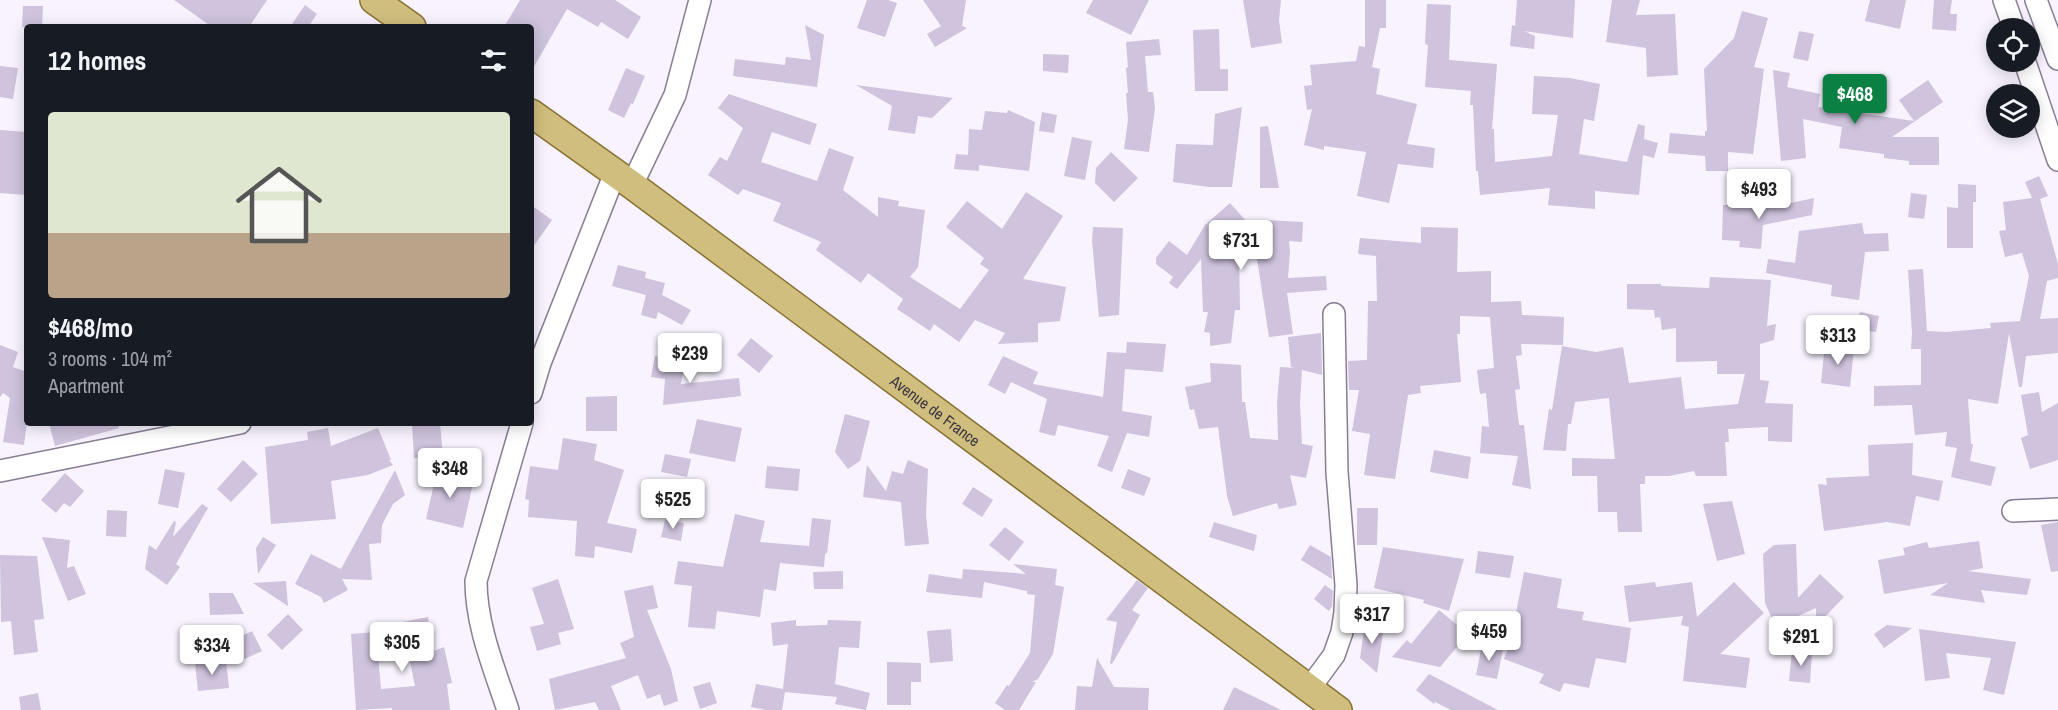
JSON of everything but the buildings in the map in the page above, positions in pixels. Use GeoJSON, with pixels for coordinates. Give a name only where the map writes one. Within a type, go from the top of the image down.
{"type":"FeatureCollection","features":[{"type":"Feature","properties":{"kind":"main road"},"geometry":{"type":"LineString","coordinates":[[374,0],[408,24]]}},
{"type":"Feature","properties":{"kind":"main road","name":"Avenue de France"},"geometry":{"type":"LineString","coordinates":[[534,115],[1338,710]]}},
{"type":"Feature","properties":{"kind":"street"},"geometry":{"type":"LineString","coordinates":[[535,364],[623,179],[675,95],[700,0]]}},
{"type":"Feature","properties":{"kind":"street"},"geometry":{"type":"LineString","coordinates":[[2004,0],[2010,18]]}},
{"type":"Feature","properties":{"kind":"street"},"geometry":{"type":"LineString","coordinates":[[2036,0],[2051,21],[2058,59]]}},
{"type":"Feature","properties":{"kind":"street"},"geometry":{"type":"LineString","coordinates":[[2028,72],[2058,160]]}},
{"type":"Feature","properties":{"kind":"street"},"geometry":{"type":"LineString","coordinates":[[1309,689],[1335,655],[1346,612],[1337,472],[1334,314]]}},
{"type":"Feature","properties":{"kind":"street"},"geometry":{"type":"LineString","coordinates":[[0,471],[225,426]]}},
{"type":"Feature","properties":{"kind":"street"},"geometry":{"type":"LineString","coordinates":[[508,710],[476,603],[476,581],[521,426]]}},
{"type":"Feature","properties":{"kind":"street"},"geometry":{"type":"LineString","coordinates":[[2013,511],[2058,510]]}}]}
